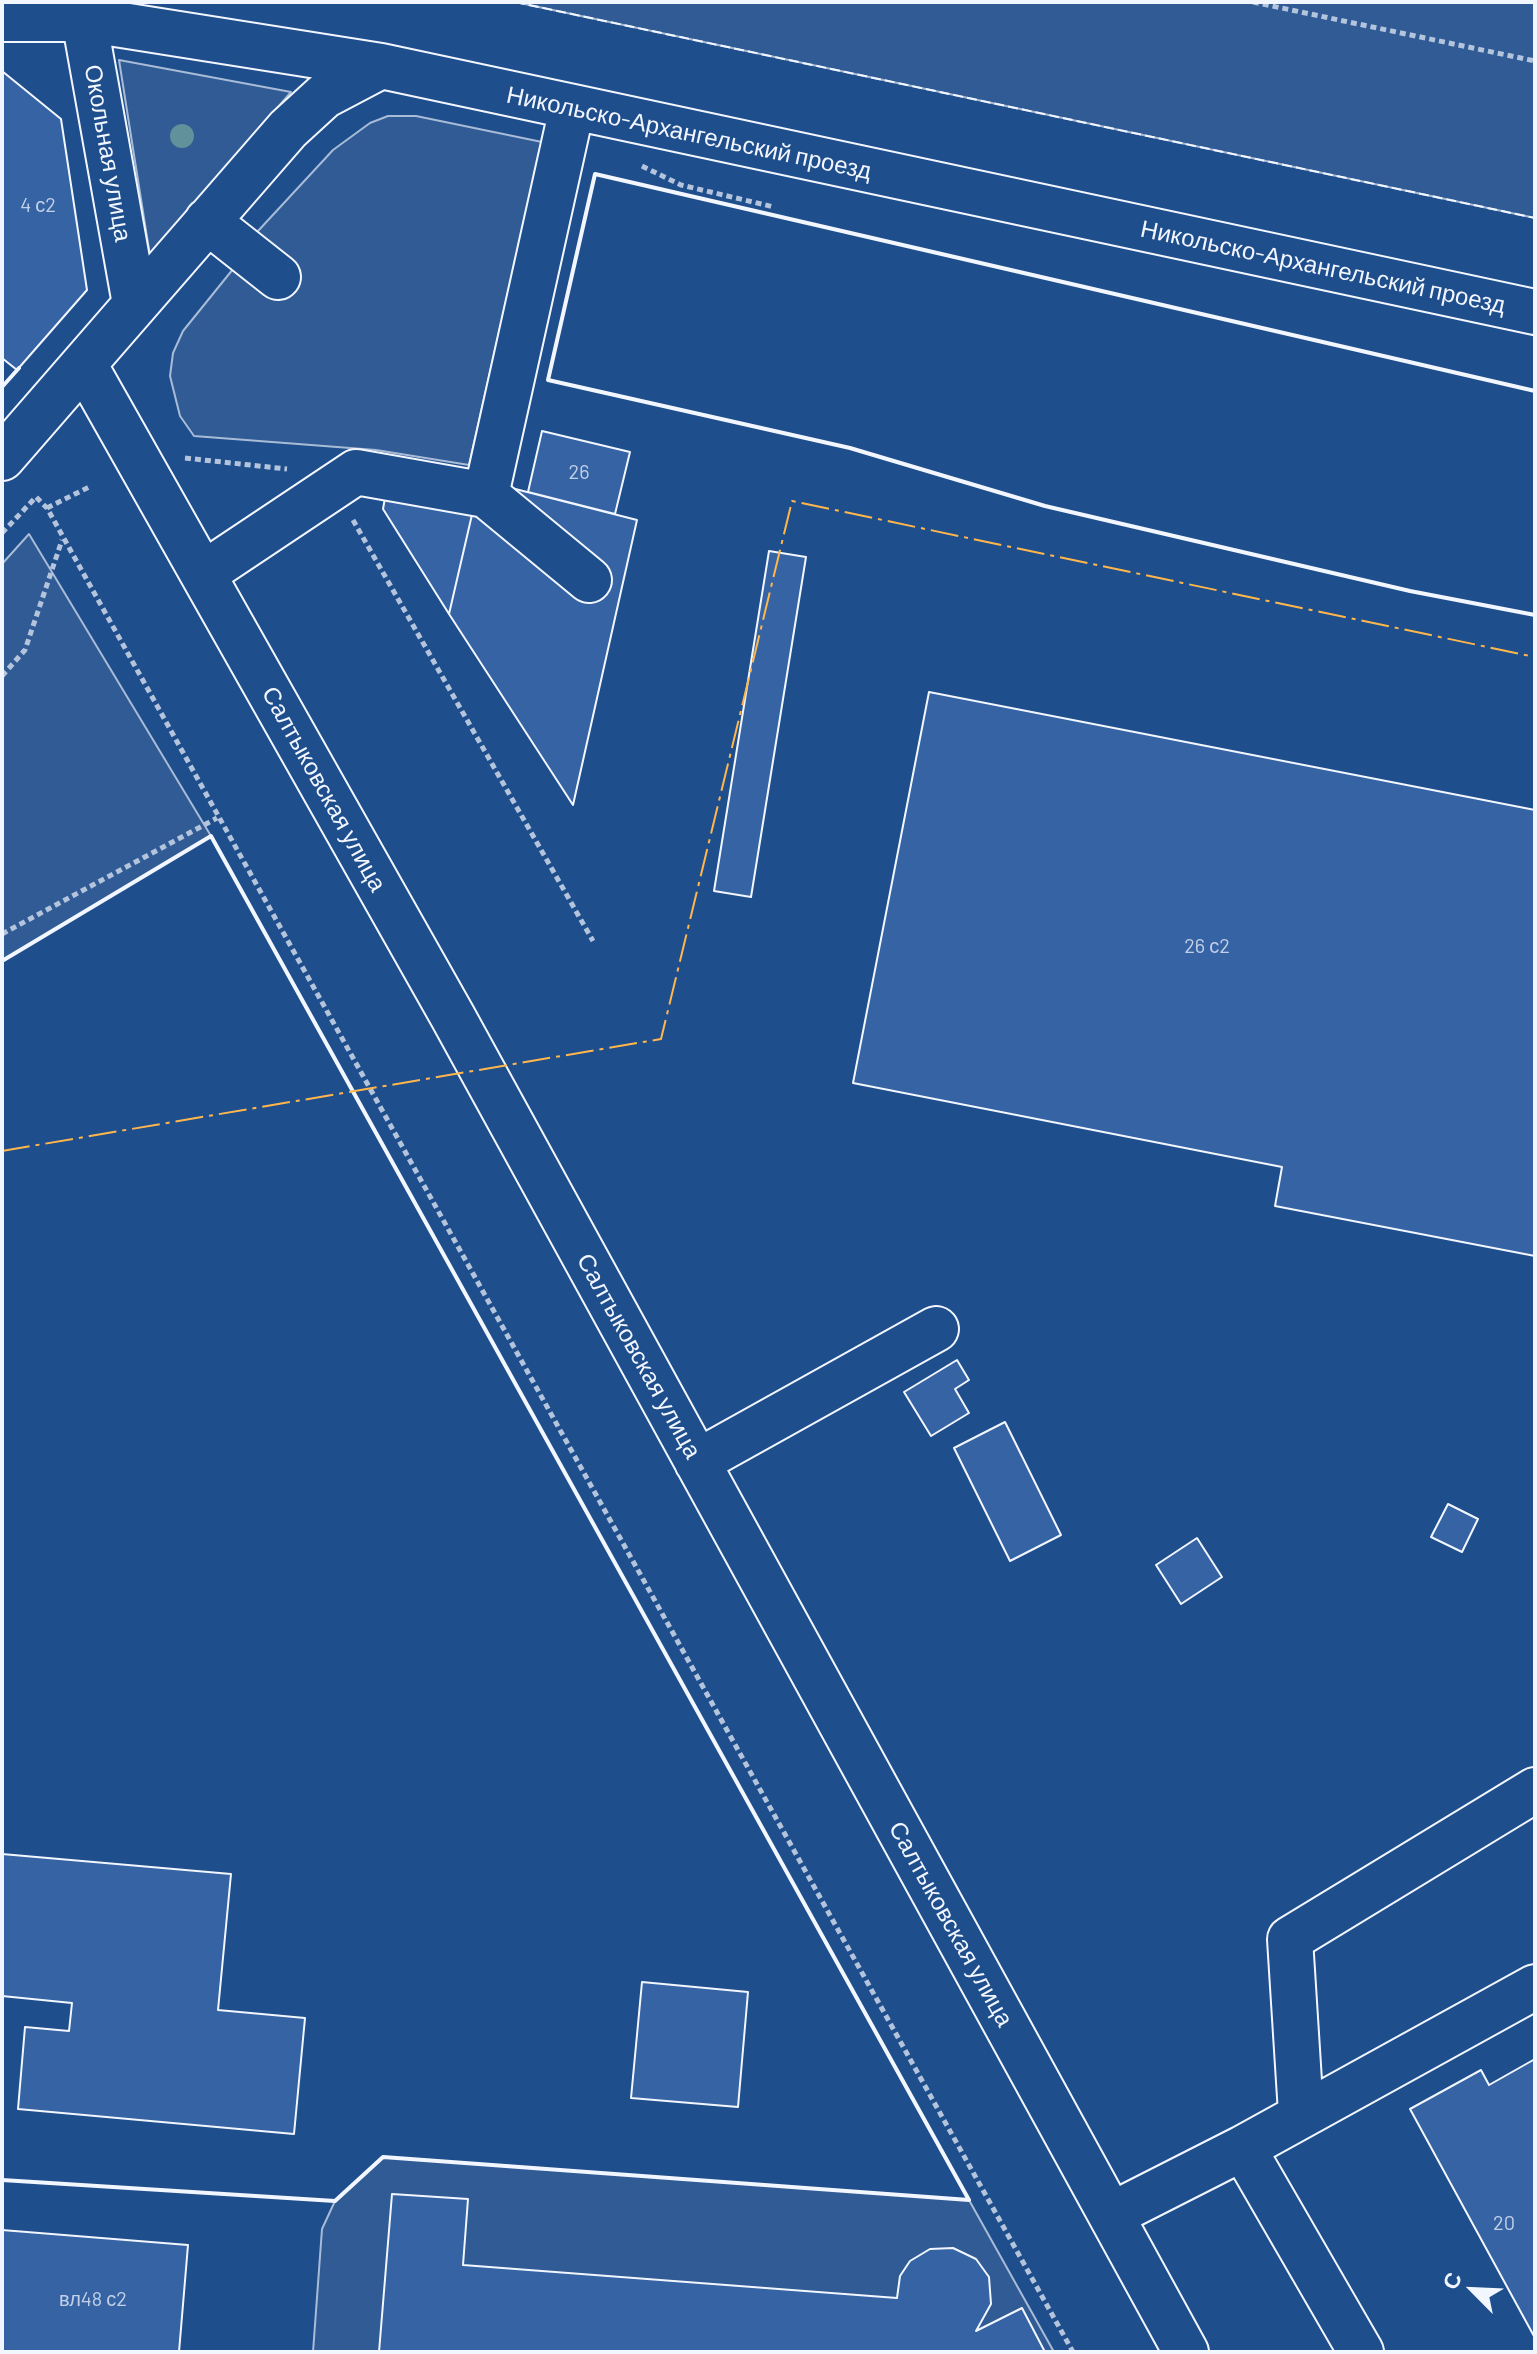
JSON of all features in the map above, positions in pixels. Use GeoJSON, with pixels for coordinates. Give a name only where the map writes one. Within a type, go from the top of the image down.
{"type":"FeatureCollection","features":[{"type":"Feature","properties":{"kind":"street","name":"Никольско-Архангельский проезд"},"geometry":{"type":"LineString","coordinates":[[2,19],[82,10],[381,66],[1535,312]]}},
{"type":"Feature","properties":{"kind":"street","name":"Окольная улица"},"geometry":{"type":"LineString","coordinates":[[82,10],[135,304]]}},
{"type":"Feature","properties":{"kind":"street"},"geometry":{"type":"LineString","coordinates":[[2,458],[288,129],[324,96],[381,66]]}},
{"type":"Feature","properties":{"kind":"street"},"geometry":{"type":"LineString","coordinates":[[486,495],[572,108]]}},
{"type":"Feature","properties":{"kind":"street"},"geometry":{"type":"LineString","coordinates":[[207,221],[278,277]]}},
{"type":"Feature","properties":{"kind":"street","name":"Салтыковская улица"},"geometry":{"type":"LineString","coordinates":[[84,364],[697,1462],[1186,2352]]}},
{"type":"Feature","properties":{"kind":"street"},"geometry":{"type":"LineString","coordinates":[[203,574],[332,485],[356,472],[486,495],[589,580]]}},
{"type":"Feature","properties":{"kind":"street"},"geometry":{"type":"LineString","coordinates":[[697,1462],[936,1329]]}},
{"type":"Feature","properties":{"kind":"street"},"geometry":{"type":"LineString","coordinates":[[1301,2113],[1290,1939],[1535,1790]]}},
{"type":"Feature","properties":{"kind":"street"},"geometry":{"type":"LineString","coordinates":[[1111,2215],[1243,2148],[1301,2113],[1535,1987]]}},
{"type":"Feature","properties":{"kind":"street"},"geometry":{"type":"LineString","coordinates":[[1243,2148],[1361,2352]]}},
{"type":"Feature","properties":{"kind":"path"},"geometry":{"type":"LineString","coordinates":[[1253,2],[1535,61]]}},
{"type":"Feature","properties":{"kind":"path"},"geometry":{"type":"LineString","coordinates":[[184,458],[302,471],[332,485],[593,941]]}},
{"type":"Feature","properties":{"kind":"path"},"geometry":{"type":"LineString","coordinates":[[47,508],[89,487]]}},
{"type":"Feature","properties":{"kind":"path"},"geometry":{"type":"LineString","coordinates":[[2,533],[36,497],[47,508],[1073,2352]]}},
{"type":"Feature","properties":{"kind":"path"},"geometry":{"type":"LineString","coordinates":[[2,676],[25,650],[62,539]]}},
{"type":"Feature","properties":{"kind":"path"},"geometry":{"type":"LineString","coordinates":[[2,934],[217,818]]}},
{"type":"Feature","properties":{"kind":"shaded area"},"geometry":{"type":"Polygon","coordinates":[[[515,2],[1535,2],[1535,218],[515,2]]]}},
{"type":"Feature","properties":{"kind":"shaded area"},"geometry":{"type":"Polygon","coordinates":[[[119,60],[291,92],[150,256],[119,60]]]}},
{"type":"Feature","properties":{"kind":"shaded area"},"geometry":{"type":"Polygon","coordinates":[[[388,116],[416,116],[542,142],[469,465],[376,450],[194,436],[180,416],[170,376],[173,353],[183,331],[246,253],[258,231],[333,150],[370,123],[388,116]]]}},
{"type":"Feature","properties":{"kind":"shaded area"},"geometry":{"type":"Polygon","coordinates":[[[29,534],[211,836],[2,961],[2,564],[29,534]]]}},
{"type":"Feature","properties":{"kind":"shaded area"},"geometry":{"type":"Polygon","coordinates":[[[383,2157],[969,2200],[1054,2352],[313,2352],[322,2229],[335,2201],[383,2157]]]}},
{"type":"Feature","properties":{"kind":"building"},"geometry":{"type":"Polygon","coordinates":[[[2,71],[61,119],[87,290],[17,370],[2,358],[2,71]]]}},
{"type":"Feature","properties":{"kind":"building"},"geometry":{"type":"Polygon","coordinates":[[[542,431],[630,452],[615,514],[528,492],[542,431]]]}},
{"type":"Feature","properties":{"kind":"building"},"geometry":{"type":"Polygon","coordinates":[[[392,459],[480,480],[449,614],[383,509],[392,459]]]}},
{"type":"Feature","properties":{"kind":"building"},"geometry":{"type":"Polygon","coordinates":[[[480,480],[637,520],[573,805],[449,614],[480,480]]]}},
{"type":"Feature","properties":{"kind":"building"},"geometry":{"type":"Polygon","coordinates":[[[769,551],[806,557],[751,897],[714,891],[769,551]]]}},
{"type":"Feature","properties":{"kind":"building"},"geometry":{"type":"Polygon","coordinates":[[[929,692],[1535,810],[1535,1256],[1275,1206],[1282,1167],[853,1083],[929,692]]]}},
{"type":"Feature","properties":{"kind":"building"},"geometry":{"type":"Polygon","coordinates":[[[957,1360],[969,1380],[955,1389],[969,1413],[931,1436],[904,1392],[957,1360]]]}},
{"type":"Feature","properties":{"kind":"building"},"geometry":{"type":"Polygon","coordinates":[[[1005,1422],[1061,1535],[1010,1561],[954,1448],[1005,1422]]]}},
{"type":"Feature","properties":{"kind":"building"},"geometry":{"type":"Polygon","coordinates":[[[1448,1504],[1478,1519],[1462,1552],[1431,1537],[1448,1504]]]}},
{"type":"Feature","properties":{"kind":"building"},"geometry":{"type":"Polygon","coordinates":[[[1197,1538],[1222,1577],[1181,1604],[1156,1565],[1197,1538]]]}},
{"type":"Feature","properties":{"kind":"building"},"geometry":{"type":"Polygon","coordinates":[[[2,1854],[231,1874],[218,2010],[305,2018],[294,2134],[18,2109],[25,2027],[69,2031],[72,2003],[2,1996],[2,1854]]]}},
{"type":"Feature","properties":{"kind":"building"},"geometry":{"type":"Polygon","coordinates":[[[642,1982],[748,1992],[738,2107],[631,2098],[642,1982]]]}},
{"type":"Feature","properties":{"kind":"building"},"geometry":{"type":"Polygon","coordinates":[[[1535,2059],[1535,2338],[1410,2109],[1481,2070],[1489,2085],[1535,2059]]]}},
{"type":"Feature","properties":{"kind":"building"},"geometry":{"type":"Polygon","coordinates":[[[392,2194],[468,2199],[463,2265],[897,2298],[900,2276],[910,2261],[930,2249],[953,2248],[976,2259],[989,2277],[991,2304],[976,2331],[1022,2308],[1045,2352],[379,2352],[392,2194]]]}},
{"type":"Feature","properties":{"kind":"building"},"geometry":{"type":"Polygon","coordinates":[[[2,2230],[188,2245],[179,2352],[2,2352],[2,2230]]]}},
{"type":"Feature","properties":{"kind":"fence"},"geometry":{"type":"LineString","coordinates":[[515,2],[1535,218]]}},
{"type":"Feature","properties":{"kind":"wall"},"geometry":{"type":"LineString","coordinates":[[1535,391],[595,174],[548,380],[850,448],[1045,506],[1410,591],[1535,615]]}},
{"type":"Feature","properties":{"kind":"wall"},"geometry":{"type":"LineString","coordinates":[[2,387],[19,368]]}},
{"type":"Feature","properties":{"kind":"wall"},"geometry":{"type":"LineString","coordinates":[[2,961],[211,836],[969,2200],[383,2157],[335,2201],[2,2180]]}},
{"type":"Feature","properties":{"kind":"power"},"geometry":{"type":"LineString","coordinates":[[2,1151],[661,1039],[792,501],[1535,657]]}}]}
